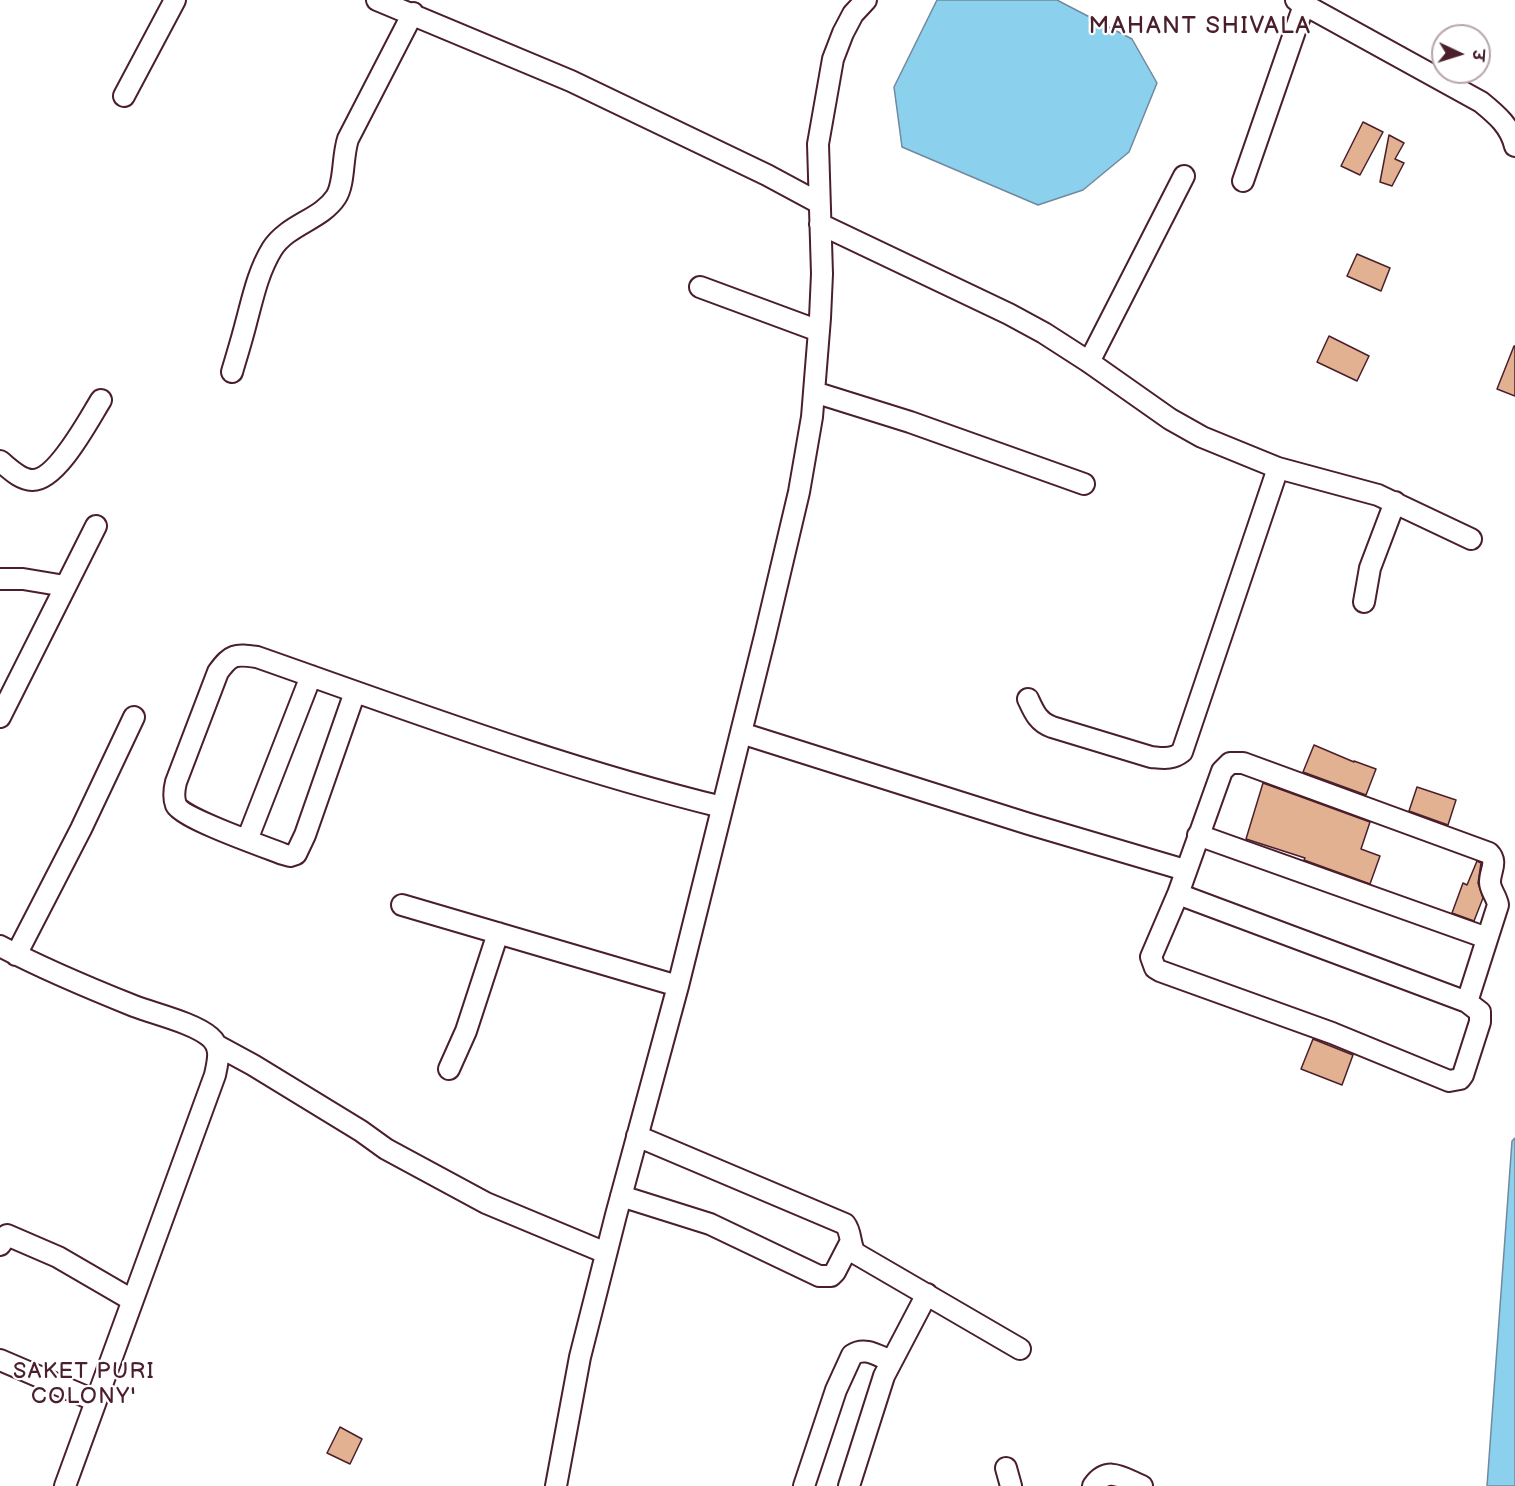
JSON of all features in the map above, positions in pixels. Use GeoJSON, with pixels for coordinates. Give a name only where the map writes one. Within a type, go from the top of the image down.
{"type":"FeatureCollection","features":[{"type":"Feature","properties":{"kind":"street"},"geometry":{"type":"LineString","coordinates":[[124,96],[175,0]]}},
{"type":"Feature","properties":{"kind":"street"},"geometry":{"type":"LineString","coordinates":[[377,0],[580,86],[793,187],[819,202]]}},
{"type":"Feature","properties":{"kind":"street"},"geometry":{"type":"LineString","coordinates":[[555,1486],[580,1357],[678,987],[799,492],[812,417],[819,331],[822,274],[818,144],[833,59],[853,14],[866,0]]}},
{"type":"Feature","properties":{"kind":"street"},"geometry":{"type":"LineString","coordinates":[[1243,181],[1300,2],[1481,102],[1502,119],[1513,137],[1515,146]]}},
{"type":"Feature","properties":{"kind":"street"},"geometry":{"type":"LineString","coordinates":[[232,372],[261,267],[274,246],[287,233],[328,207],[337,196],[342,182],[344,152],[348,139],[413,14]]}},
{"type":"Feature","properties":{"kind":"street"},"geometry":{"type":"LineString","coordinates":[[1089,362],[1184,176]]}},
{"type":"Feature","properties":{"kind":"street"},"geometry":{"type":"LineString","coordinates":[[820,224],[1009,314],[1089,362],[1170,419],[1233,451],[1278,468],[1347,485],[1395,502],[1471,539]]}},
{"type":"Feature","properties":{"kind":"street"},"geometry":{"type":"LineString","coordinates":[[700,286],[819,331]]}},
{"type":"Feature","properties":{"kind":"street"},"geometry":{"type":"LineString","coordinates":[[814,392],[910,422],[1084,484]]}},
{"type":"Feature","properties":{"kind":"street"},"geometry":{"type":"LineString","coordinates":[[0,461],[23,478],[39,479],[63,459],[101,400]]}},
{"type":"Feature","properties":{"kind":"street"},"geometry":{"type":"LineString","coordinates":[[1028,699],[1042,724],[1151,757],[1168,759],[1182,752],[1278,468]]}},
{"type":"Feature","properties":{"kind":"street"},"geometry":{"type":"LineString","coordinates":[[1364,602],[1370,568],[1395,502]]}},
{"type":"Feature","properties":{"kind":"street"},"geometry":{"type":"LineString","coordinates":[[0,717],[96,526]]}},
{"type":"Feature","properties":{"kind":"street"},"geometry":{"type":"LineString","coordinates":[[0,579],[23,579],[65,586]]}},
{"type":"Feature","properties":{"kind":"street"},"geometry":{"type":"LineString","coordinates":[[355,692],[305,835],[296,854],[290,856],[283,854],[247,840],[184,813],[177,807],[174,794],[176,782],[218,672],[228,659],[239,654],[257,657],[534,754],[649,789],[722,807]]}},
{"type":"Feature","properties":{"kind":"street"},"geometry":{"type":"LineString","coordinates":[[247,840],[311,676]]}},
{"type":"Feature","properties":{"kind":"street"},"geometry":{"type":"LineString","coordinates":[[134,717],[81,830],[8,950],[134,1006],[210,1036],[218,1046],[361,1131],[386,1149],[486,1203],[606,1253]]}},
{"type":"Feature","properties":{"kind":"street"},"geometry":{"type":"LineString","coordinates":[[741,733],[1029,824],[1185,870]]}},
{"type":"Feature","properties":{"kind":"street"},"geometry":{"type":"LineString","coordinates":[[1178,894],[1467,1002],[1476,1008],[1480,1012],[1480,1022],[1463,1075],[1460,1079],[1455,1080],[1442,1079],[1332,1034],[1155,968],[1152,963],[1152,951],[1178,894],[1222,771],[1230,763],[1244,763],[1489,853],[1494,862],[1490,879],[1491,887],[1497,897],[1498,905],[1467,1002]]}},
{"type":"Feature","properties":{"kind":"street"},"geometry":{"type":"LineString","coordinates":[[1198,835],[1487,938]]}},
{"type":"Feature","properties":{"kind":"street"},"geometry":{"type":"LineString","coordinates":[[402,905],[678,987]]}},
{"type":"Feature","properties":{"kind":"street"},"geometry":{"type":"LineString","coordinates":[[449,1070],[466,1030],[498,933]]}},
{"type":"Feature","properties":{"kind":"street"},"geometry":{"type":"LineString","coordinates":[[70,1484],[96,1401],[215,1075],[219,1058],[218,1046]]}},
{"type":"Feature","properties":{"kind":"street"},"geometry":{"type":"LineString","coordinates":[[637,1136],[844,1224],[850,1233],[850,1243],[855,1253],[1020,1349]]}},
{"type":"Feature","properties":{"kind":"street"},"geometry":{"type":"LineString","coordinates":[[621,1196],[710,1224],[819,1276],[831,1276],[835,1272],[850,1243]]}},
{"type":"Feature","properties":{"kind":"street"},"geometry":{"type":"LineString","coordinates":[[0,1245],[7,1235],[58,1257],[132,1300]]}},
{"type":"Feature","properties":{"kind":"street"},"geometry":{"type":"LineString","coordinates":[[849,1486],[884,1376],[927,1294]]}},
{"type":"Feature","properties":{"kind":"street"},"geometry":{"type":"LineString","coordinates":[[804,1486],[836,1390],[852,1355],[861,1350],[891,1361]]}},
{"type":"Feature","properties":{"kind":"street"},"geometry":{"type":"LineString","coordinates":[[0,1360],[96,1401]]}},
{"type":"Feature","properties":{"kind":"street"},"geometry":{"type":"LineString","coordinates":[[1093,1486],[1101,1476],[1108,1474],[1142,1486]]}},
{"type":"Feature","properties":{"kind":"water"},"geometry":{"type":"Polygon","coordinates":[[[937,0],[1057,0],[1132,39],[1157,83],[1129,152],[1083,190],[1038,205],[902,147],[894,87],[937,0]]]}},
{"type":"Feature","properties":{"kind":"water"},"geometry":{"type":"Polygon","coordinates":[[[1515,1138],[1515,1486],[1487,1486],[1512,1141],[1515,1138]]]}},
{"type":"Feature","properties":{"kind":"building"},"geometry":{"type":"Polygon","coordinates":[[[1363,122],[1383,132],[1360,175],[1341,166],[1363,122]]]}},
{"type":"Feature","properties":{"kind":"building"},"geometry":{"type":"Polygon","coordinates":[[[1389,135],[1404,143],[1395,159],[1404,163],[1392,186],[1380,182],[1389,135]]]}},
{"type":"Feature","properties":{"kind":"building"},"geometry":{"type":"Polygon","coordinates":[[[1357,254],[1390,268],[1381,291],[1347,276],[1357,254]]]}},
{"type":"Feature","properties":{"kind":"building"},"geometry":{"type":"Polygon","coordinates":[[[1329,336],[1369,356],[1357,381],[1317,362],[1329,336]]]}},
{"type":"Feature","properties":{"kind":"building"},"geometry":{"type":"Polygon","coordinates":[[[1515,346],[1515,396],[1497,389],[1515,346]]]}},
{"type":"Feature","properties":{"kind":"building"},"geometry":{"type":"Polygon","coordinates":[[[1314,745],[1376,769],[1366,795],[1303,772],[1314,745]]]}},
{"type":"Feature","properties":{"kind":"building"},"geometry":{"type":"Polygon","coordinates":[[[1263,783],[1370,822],[1361,849],[1380,856],[1370,884],[1304,860],[1305,858],[1246,839],[1263,783]]]}},
{"type":"Feature","properties":{"kind":"building"},"geometry":{"type":"Polygon","coordinates":[[[1417,787],[1456,800],[1448,825],[1409,811],[1417,787]]]}},
{"type":"Feature","properties":{"kind":"building"},"geometry":{"type":"Polygon","coordinates":[[[1477,861],[1481,863],[1478,883],[1483,898],[1474,921],[1452,913],[1463,883],[1467,885],[1477,861]]]}},
{"type":"Feature","properties":{"kind":"building"},"geometry":{"type":"Polygon","coordinates":[[[1313,1039],[1353,1055],[1342,1085],[1301,1069],[1313,1039]]]}},
{"type":"Feature","properties":{"kind":"building"},"geometry":{"type":"Polygon","coordinates":[[[340,1427],[362,1439],[350,1464],[327,1453],[340,1427]]]}},
{"type":"Feature","properties":{"kind":"district","name":"MAHANT SHIVALA"},"geometry":{"type":"Point","coordinates":[1200,27]}},
{"type":"Feature","properties":{"kind":"district","name":"SAKET PURI COLONY'"},"geometry":{"type":"Point","coordinates":[84,1384]}}]}
